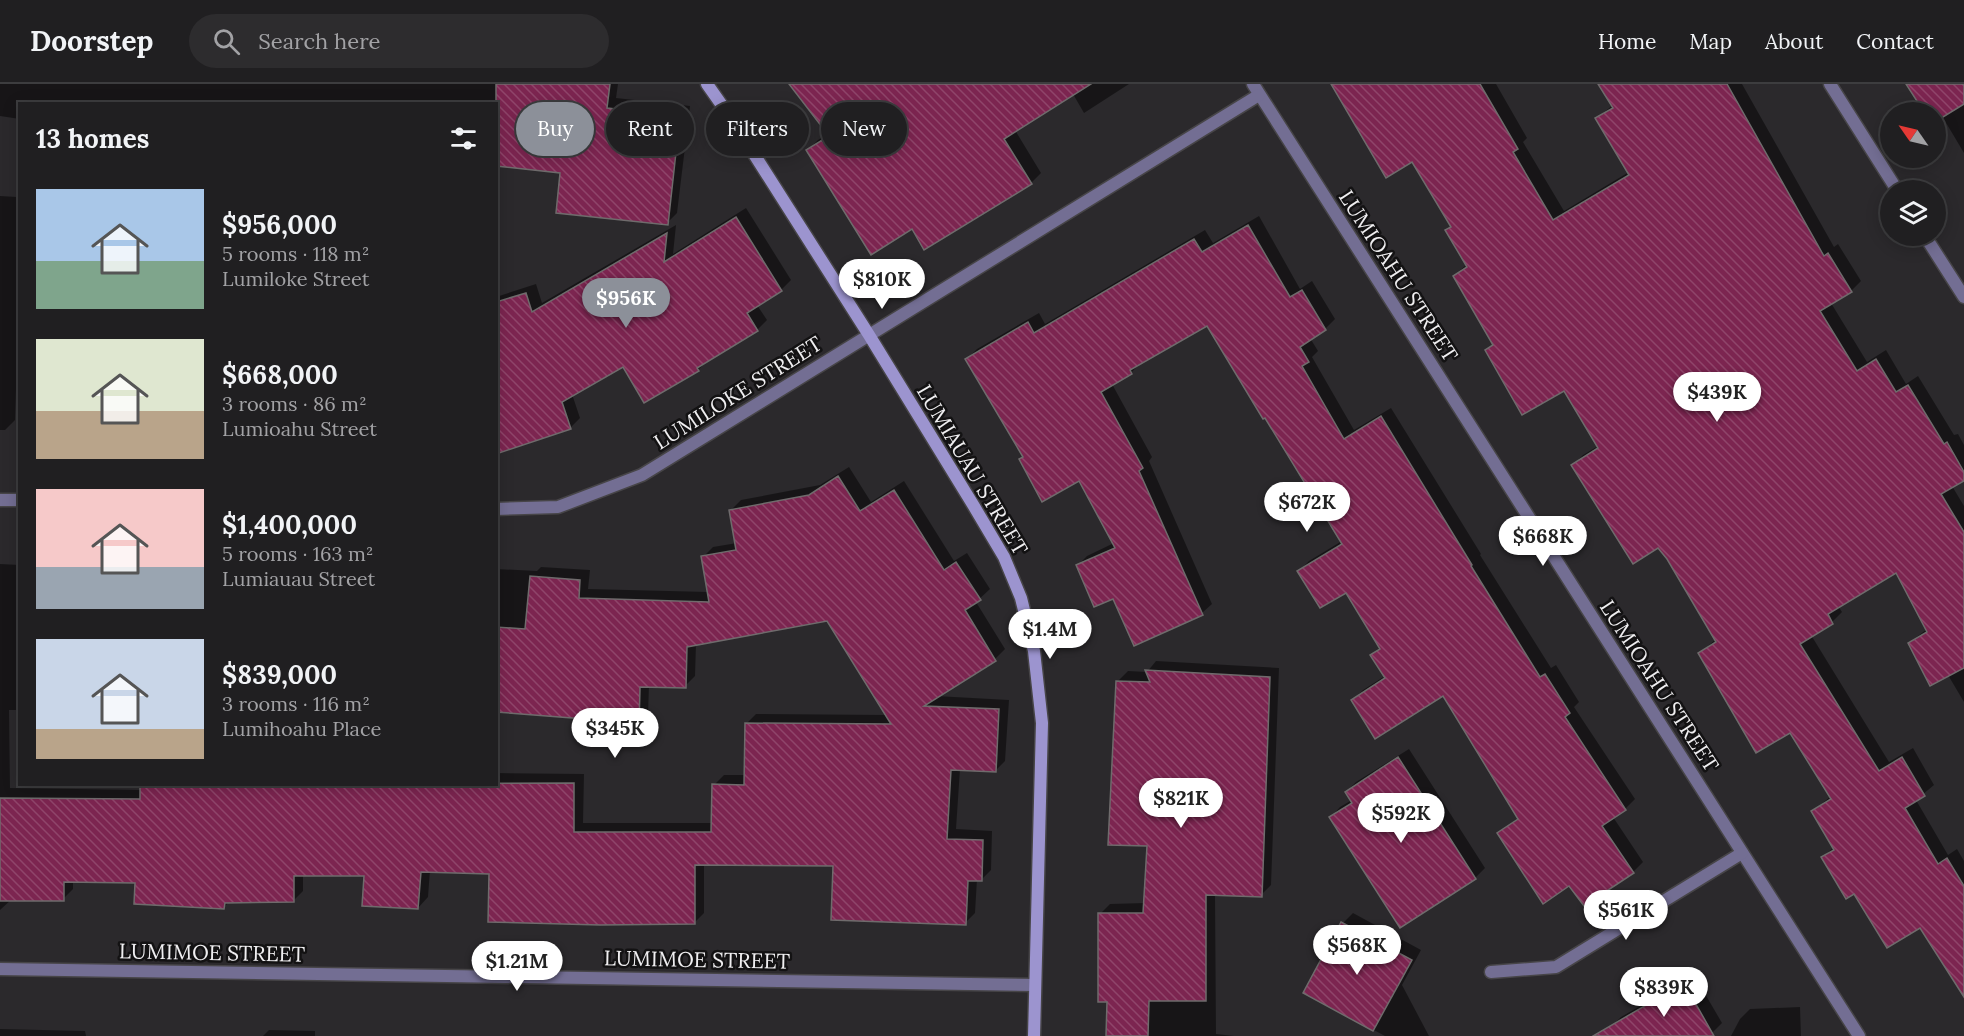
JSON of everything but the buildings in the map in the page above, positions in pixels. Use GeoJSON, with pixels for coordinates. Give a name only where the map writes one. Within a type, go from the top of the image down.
{"type":"FeatureCollection","features":[{"type":"Feature","properties":{"kind":"street","name":"LUMIAUAU STREET"},"geometry":{"type":"LineString","coordinates":[[707,84],[733,121],[869,336],[1004,557],[1021,598],[1034,651],[1042,723],[1034,1036]]}},
{"type":"Feature","properties":{"kind":"street"},"geometry":{"type":"LineString","coordinates":[[1830,84],[1891,180]]}},
{"type":"Feature","properties":{"kind":"street","name":"LUMILOKE STREET"},"geometry":{"type":"LineString","coordinates":[[498,509],[558,507],[642,475],[869,336],[1256,89]]}},
{"type":"Feature","properties":{"kind":"street","name":"LUMIOAHU STREET"},"geometry":{"type":"LineString","coordinates":[[1256,89],[1860,1036]]}},
{"type":"Feature","properties":{"kind":"street"},"geometry":{"type":"LineString","coordinates":[[1931,246],[1964,297]]}},
{"type":"Feature","properties":{"kind":"street"},"geometry":{"type":"LineString","coordinates":[[0,500],[18,500]]}},
{"type":"Feature","properties":{"kind":"street"},"geometry":{"type":"LineString","coordinates":[[1491,972],[1556,967],[1742,853]]}},
{"type":"Feature","properties":{"kind":"street","name":"LUMIMOE STREET"},"geometry":{"type":"LineString","coordinates":[[0,969],[1034,985]]}}]}
